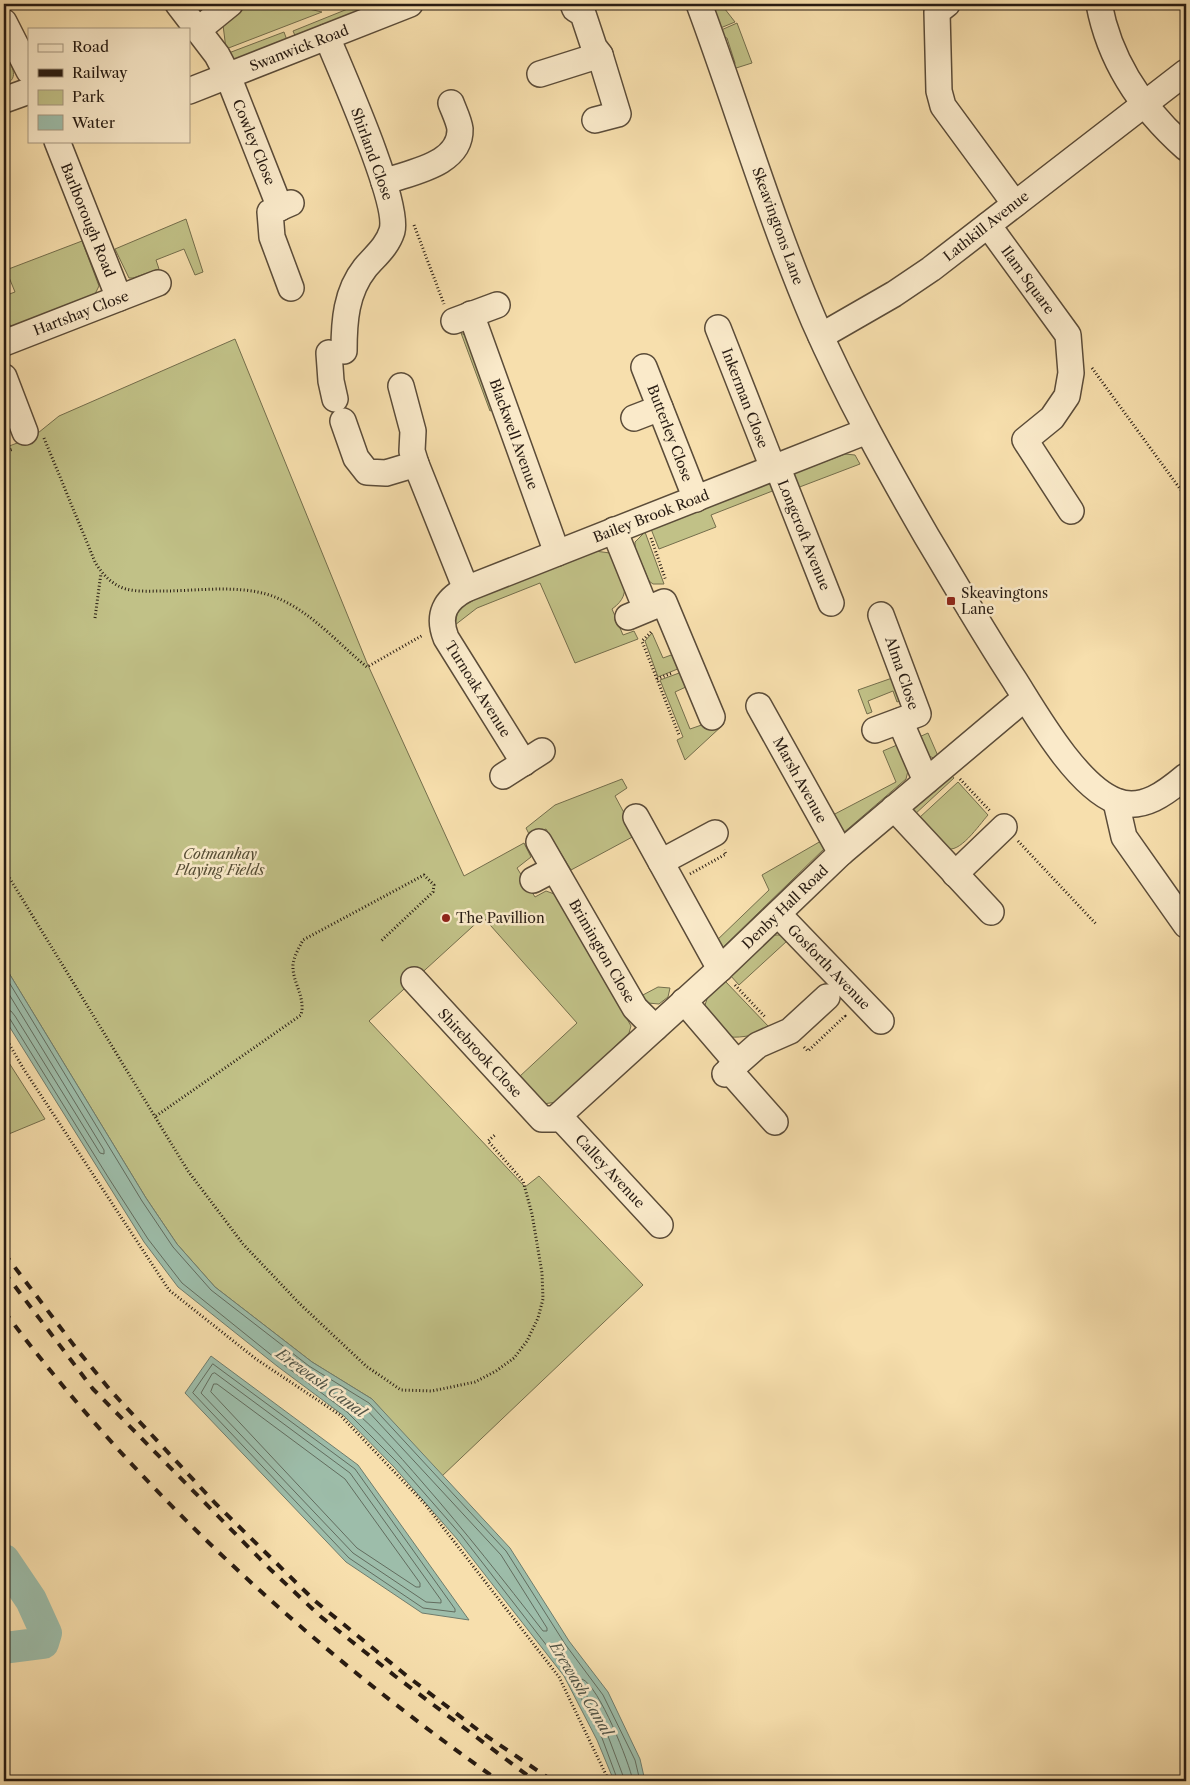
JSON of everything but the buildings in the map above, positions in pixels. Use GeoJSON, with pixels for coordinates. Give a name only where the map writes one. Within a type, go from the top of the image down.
{"type":"FeatureCollection","features":[{"type":"Feature","properties":{"kind":"street","name":"Cowley Close"},"geometry":{"type":"LineString","coordinates":[[178,4],[217,55],[228,76],[281,207],[272,238],[291,288]]}},
{"type":"Feature","properties":{"kind":"street"},"geometry":{"type":"LineString","coordinates":[[198,30],[230,4]]}},
{"type":"Feature","properties":{"kind":"street","name":"Swanwick Road"},"geometry":{"type":"LineString","coordinates":[[190,91],[410,4]]}},
{"type":"Feature","properties":{"kind":"street"},"geometry":{"type":"LineString","coordinates":[[573,4],[575,9],[583,14],[594,47],[600,55],[618,114],[596,120]]}},
{"type":"Feature","properties":{"kind":"street","name":"Skeavingtons Lane"},"geometry":{"type":"LineString","coordinates":[[699,4],[759,174],[821,336],[867,431],[952,579],[1025,698],[1070,761],[1092,788],[1116,802],[1129,804],[1146,803],[1186,776]]}},
{"type":"Feature","properties":{"kind":"street"},"geometry":{"type":"LineString","coordinates":[[947,4],[937,12],[939,91],[943,106],[1015,204]]}},
{"type":"Feature","properties":{"kind":"street"},"geometry":{"type":"LineString","coordinates":[[1099,4],[1108,40],[1128,82],[1144,104],[1186,148]]}},
{"type":"Feature","properties":{"kind":"street"},"geometry":{"type":"LineString","coordinates":[[4,22],[28,69]]}},
{"type":"Feature","properties":{"kind":"street","name":"Shirland Close"},"geometry":{"type":"LineString","coordinates":[[327,37],[384,182],[393,216],[392,232],[388,243],[357,280],[345,312],[340,351],[330,381],[360,466],[367,472],[386,474],[416,464]]}},
{"type":"Feature","properties":{"kind":"street"},"geometry":{"type":"LineString","coordinates":[[540,74],[600,55]]}},
{"type":"Feature","properties":{"kind":"street","name":"Lathkill Avenue"},"geometry":{"type":"LineString","coordinates":[[821,336],[906,286],[1186,72]]}},
{"type":"Feature","properties":{"kind":"street"},"geometry":{"type":"LineString","coordinates":[[4,100],[28,91]]}},
{"type":"Feature","properties":{"kind":"street"},"geometry":{"type":"LineString","coordinates":[[384,182],[438,163],[453,151],[458,142],[460,128],[451,103]]}},
{"type":"Feature","properties":{"kind":"street","name":"Barlborough Road"},"geometry":{"type":"LineString","coordinates":[[59,142],[119,298]]}},
{"type":"Feature","properties":{"kind":"street","name":"Ilam Square"},"geometry":{"type":"LineString","coordinates":[[988,225],[1068,335],[1071,374],[1067,396],[1052,418],[1025,440],[1071,511]]}},
{"type":"Feature","properties":{"kind":"street","name":"Hartshay Close"},"geometry":{"type":"LineString","coordinates":[[4,343],[158,283]]}},
{"type":"Feature","properties":{"kind":"street"},"geometry":{"type":"LineString","coordinates":[[463,317],[497,305]]}},
{"type":"Feature","properties":{"kind":"street","name":"Blackwell Avenue"},"geometry":{"type":"LineString","coordinates":[[463,317],[557,553]]}},
{"type":"Feature","properties":{"kind":"street","name":"Inkerman Close"},"geometry":{"type":"LineString","coordinates":[[718,328],[775,467]]}},
{"type":"Feature","properties":{"kind":"street","name":"Butterley Close"},"geometry":{"type":"LineString","coordinates":[[644,367],[696,499]]}},
{"type":"Feature","properties":{"kind":"street"},"geometry":{"type":"LineString","coordinates":[[4,377],[32,435]]}},
{"type":"Feature","properties":{"kind":"street"},"geometry":{"type":"LineString","coordinates":[[401,386],[413,431],[412,451],[416,464],[466,589]]}},
{"type":"Feature","properties":{"kind":"street"},"geometry":{"type":"LineString","coordinates":[[634,418],[660,408]]}},
{"type":"Feature","properties":{"kind":"street","name":"Bailey Brook Road"},"geometry":{"type":"LineString","coordinates":[[442,619],[448,601],[466,589],[867,431]]}},
{"type":"Feature","properties":{"kind":"street","name":"Longcroft Avenue"},"geometry":{"type":"LineString","coordinates":[[775,467],[831,603]]}},
{"type":"Feature","properties":{"kind":"street"},"geometry":{"type":"LineString","coordinates":[[614,530],[649,622],[712,717]]}},
{"type":"Feature","properties":{"kind":"street","name":"Alma Close"},"geometry":{"type":"LineString","coordinates":[[881,615],[926,781]]}},
{"type":"Feature","properties":{"kind":"street","name":"Turnoak Avenue"},"geometry":{"type":"LineString","coordinates":[[442,619],[446,638],[533,757],[503,776]]}},
{"type":"Feature","properties":{"kind":"street","name":"Denby Hall Road"},"geometry":{"type":"LineString","coordinates":[[555,1118],[720,969],[841,853],[1025,698]]}},
{"type":"Feature","properties":{"kind":"street","name":"Marsh Avenue"},"geometry":{"type":"LineString","coordinates":[[758,706],[841,853]]}},
{"type":"Feature","properties":{"kind":"street","name":"Alma Close"},"geometry":{"type":"LineString","coordinates":[[876,730],[909,718]]}},
{"type":"Feature","properties":{"kind":"street"},"geometry":{"type":"LineString","coordinates":[[1116,802],[1124,837],[1186,925]]}},
{"type":"Feature","properties":{"kind":"street"},"geometry":{"type":"LineString","coordinates":[[894,808],[991,912]]}},
{"type":"Feature","properties":{"kind":"street"},"geometry":{"type":"LineString","coordinates":[[636,817],[720,969]]}},
{"type":"Feature","properties":{"kind":"street"},"geometry":{"type":"LineString","coordinates":[[955,874],[1004,826]]}},
{"type":"Feature","properties":{"kind":"street"},"geometry":{"type":"LineString","coordinates":[[661,862],[714,833]]}},
{"type":"Feature","properties":{"kind":"street","name":"Brimington Close"},"geometry":{"type":"LineString","coordinates":[[539,842],[635,1008],[655,1028]]}},
{"type":"Feature","properties":{"kind":"street"},"geometry":{"type":"LineString","coordinates":[[533,880],[554,869]]}},
{"type":"Feature","properties":{"kind":"street","name":"Gosforth Avenue"},"geometry":{"type":"LineString","coordinates":[[778,914],[881,1021]]}},
{"type":"Feature","properties":{"kind":"street","name":"Shirebrook Close"},"geometry":{"type":"LineString","coordinates":[[414,980],[542,1119],[555,1118]]}},
{"type":"Feature","properties":{"kind":"street"},"geometry":{"type":"LineString","coordinates":[[735,1065],[758,1045],[790,1032],[827,997]]}},
{"type":"Feature","properties":{"kind":"street"},"geometry":{"type":"LineString","coordinates":[[684,1001],[735,1065],[775,1122]]}},
{"type":"Feature","properties":{"kind":"street","name":"Calley Avenue"},"geometry":{"type":"LineString","coordinates":[[555,1118],[660,1225]]}},
{"type":"Feature","properties":{"kind":"path"},"geometry":{"type":"LineString","coordinates":[[297,4],[310,7],[341,8]]}},
{"type":"Feature","properties":{"kind":"path"},"geometry":{"type":"LineString","coordinates":[[411,218],[450,322],[463,317]]}},
{"type":"Feature","properties":{"kind":"path"},"geometry":{"type":"LineString","coordinates":[[1091,366],[1186,497]]}},
{"type":"Feature","properties":{"kind":"path"},"geometry":{"type":"LineString","coordinates":[[32,435],[44,438],[101,573],[126,589],[147,591],[243,591],[266,594],[301,611],[368,667],[442,619]]}},
{"type":"Feature","properties":{"kind":"path"},"geometry":{"type":"LineString","coordinates":[[644,518],[670,590],[649,622],[657,680],[679,735]]}},
{"type":"Feature","properties":{"kind":"path"},"geometry":{"type":"LineString","coordinates":[[95,618],[101,573]]}},
{"type":"Feature","properties":{"kind":"path"},"geometry":{"type":"LineString","coordinates":[[657,680],[663,677]]}},
{"type":"Feature","properties":{"kind":"path"},"geometry":{"type":"LineString","coordinates":[[946,764],[1096,924]]}},
{"type":"Feature","properties":{"kind":"path"},"geometry":{"type":"LineString","coordinates":[[4,869],[188,1171],[243,1244],[299,1303],[366,1366],[401,1390],[432,1391],[475,1382],[489,1375],[514,1358],[527,1341],[538,1318],[543,1299],[532,1214],[523,1181],[488,1141],[496,1134]]}},
{"type":"Feature","properties":{"kind":"path"},"geometry":{"type":"LineString","coordinates":[[156,1116],[302,1014],[304,1007],[293,967],[295,955],[303,940],[424,875],[434,885],[433,892],[380,942]]}},
{"type":"Feature","properties":{"kind":"path"},"geometry":{"type":"LineString","coordinates":[[720,969],[782,1035]]}},
{"type":"Feature","properties":{"kind":"path"},"geometry":{"type":"LineString","coordinates":[[4,1035],[22,1068],[168,1290],[256,1359],[340,1416],[425,1504],[559,1677],[609,1781]]}},
{"type":"Feature","properties":{"kind":"green space"},"geometry":{"type":"Polygon","coordinates":[[[238,4],[255,4],[266,9],[268,4],[287,4],[322,12],[226,49],[223,25],[238,4]]]}},
{"type":"Feature","properties":{"kind":"green space"},"geometry":{"type":"Polygon","coordinates":[[[360,4],[386,4],[297,40],[293,31],[360,4]]]}},
{"type":"Feature","properties":{"kind":"green space"},"geometry":{"type":"Polygon","coordinates":[[[709,4],[721,4],[735,22],[718,29],[709,4]]]}},
{"type":"Feature","properties":{"kind":"green space"},"geometry":{"type":"Polygon","coordinates":[[[737,23],[752,63],[733,69],[735,63],[727,38],[721,36],[719,31],[737,23]]]}},
{"type":"Feature","properties":{"kind":"green space"},"geometry":{"type":"Polygon","coordinates":[[[284,32],[288,43],[235,62],[226,54],[284,32]]]}},
{"type":"Feature","properties":{"kind":"green space"},"geometry":{"type":"Polygon","coordinates":[[[4,50],[13,70],[13,75],[12,79],[4,85],[4,50]]]}},
{"type":"Feature","properties":{"kind":"green space"},"geometry":{"type":"Polygon","coordinates":[[[186,219],[203,272],[195,275],[184,249],[156,260],[159,269],[129,278],[115,249],[186,219]]]}},
{"type":"Feature","properties":{"kind":"green space"},"geometry":{"type":"Polygon","coordinates":[[[82,241],[99,286],[95,294],[14,326],[4,324],[4,296],[15,292],[6,270],[82,241]]]}},
{"type":"Feature","properties":{"kind":"green space"},"geometry":{"type":"Polygon","coordinates":[[[461,333],[472,339],[498,408],[490,411],[461,333]]]}},
{"type":"Feature","properties":{"kind":"green space","name":"Cotmanhay Playing Fields"},"geometry":{"type":"Polygon","coordinates":[[[235,339],[367,663],[464,876],[524,843],[531,857],[517,868],[535,897],[546,891],[557,895],[631,1026],[629,1033],[557,1102],[543,1104],[519,1077],[577,1023],[483,917],[369,1021],[525,1187],[539,1176],[643,1285],[441,1477],[372,1399],[312,1362],[215,1287],[177,1244],[146,1198],[4,965],[4,448],[33,437],[59,416],[235,339]]]}},
{"type":"Feature","properties":{"kind":"green space"},"geometry":{"type":"Polygon","coordinates":[[[845,454],[855,455],[860,464],[797,488],[793,476],[795,473],[845,454]]]}},
{"type":"Feature","properties":{"kind":"green space"},"geometry":{"type":"Polygon","coordinates":[[[772,482],[775,490],[711,515],[716,527],[659,549],[651,529],[772,482]]]}},
{"type":"Feature","properties":{"kind":"green space"},"geometry":{"type":"Polygon","coordinates":[[[645,532],[664,584],[653,584],[649,581],[635,548],[635,542],[645,532]]]}},
{"type":"Feature","properties":{"kind":"green space"},"geometry":{"type":"Polygon","coordinates":[[[595,551],[610,553],[618,569],[625,590],[619,603],[612,609],[623,635],[634,631],[638,639],[575,663],[540,583],[477,608],[455,625],[458,610],[472,600],[595,551]]]}},
{"type":"Feature","properties":{"kind":"green space"},"geometry":{"type":"Polygon","coordinates":[[[652,633],[663,658],[674,654],[680,668],[658,677],[645,641],[652,633]]]}},
{"type":"Feature","properties":{"kind":"green space"},"geometry":{"type":"Polygon","coordinates":[[[682,672],[688,686],[675,692],[690,729],[716,720],[721,714],[724,724],[685,760],[677,740],[683,737],[660,680],[682,672]]]}},
{"type":"Feature","properties":{"kind":"green space"},"geometry":{"type":"Polygon","coordinates":[[[895,677],[904,699],[897,702],[893,691],[868,701],[872,712],[867,714],[858,690],[895,677]]]}},
{"type":"Feature","properties":{"kind":"green space"},"geometry":{"type":"Polygon","coordinates":[[[928,733],[938,756],[936,759],[924,754],[917,738],[928,733]]]}},
{"type":"Feature","properties":{"kind":"green space"},"geometry":{"type":"Polygon","coordinates":[[[897,745],[908,771],[906,779],[842,834],[831,816],[896,782],[883,751],[897,745]]]}},
{"type":"Feature","properties":{"kind":"green space"},"geometry":{"type":"Polygon","coordinates":[[[949,772],[954,778],[913,816],[913,803],[949,772]]]}},
{"type":"Feature","properties":{"kind":"green space"},"geometry":{"type":"Polygon","coordinates":[[[622,779],[627,788],[615,796],[636,835],[571,870],[546,829],[530,836],[526,828],[555,805],[622,779]]]}},
{"type":"Feature","properties":{"kind":"green space"},"geometry":{"type":"Polygon","coordinates":[[[958,782],[988,815],[969,838],[951,849],[939,843],[919,818],[958,782]]]}},
{"type":"Feature","properties":{"kind":"green space"},"geometry":{"type":"Polygon","coordinates":[[[821,841],[826,847],[721,949],[714,943],[769,890],[762,875],[821,841]]]}},
{"type":"Feature","properties":{"kind":"green space"},"geometry":{"type":"Polygon","coordinates":[[[774,935],[780,935],[787,941],[739,985],[730,975],[774,935]]]}},
{"type":"Feature","properties":{"kind":"green space"},"geometry":{"type":"Polygon","coordinates":[[[725,981],[769,1027],[766,1030],[751,1035],[730,1037],[705,1005],[707,999],[725,981]]]}},
{"type":"Feature","properties":{"kind":"green space"},"geometry":{"type":"Polygon","coordinates":[[[658,987],[670,988],[668,997],[659,1004],[648,1003],[641,996],[658,987]]]}},
{"type":"Feature","properties":{"kind":"green space"},"geometry":{"type":"Polygon","coordinates":[[[4,1055],[45,1119],[4,1136],[4,1055]]]}},
{"type":"Feature","properties":{"kind":"water","name":"Erewash Canal"},"geometry":{"type":"Polygon","coordinates":[[[4,965],[146,1198],[177,1244],[215,1287],[312,1362],[372,1399],[510,1548],[569,1641],[608,1692],[640,1759],[645,1781],[614,1781],[597,1740],[564,1676],[457,1539],[394,1467],[344,1416],[277,1366],[178,1287],[144,1242],[4,1018],[4,965]]]}},
{"type":"Feature","properties":{"kind":"water"},"geometry":{"type":"Polygon","coordinates":[[[211,1356],[358,1465],[469,1620],[422,1613],[346,1562],[185,1393],[211,1356]]]}},
{"type":"Feature","properties":{"kind":"waterway"},"geometry":{"type":"LineString","coordinates":[[4,1560],[31,1600],[46,1633],[43,1643],[4,1648]]}},
{"type":"Feature","properties":{"kind":"railway"},"geometry":{"type":"LineString","coordinates":[[4,1253],[111,1391],[215,1503],[315,1601],[407,1676],[482,1733],[553,1781]]}},
{"type":"Feature","properties":{"kind":"railway"},"geometry":{"type":"LineString","coordinates":[[4,1272],[93,1389],[271,1570],[320,1616],[395,1676],[535,1781]]}},
{"type":"Feature","properties":{"kind":"railway"},"geometry":{"type":"LineString","coordinates":[[4,1311],[57,1379],[113,1444],[233,1566],[296,1623],[362,1678],[499,1781]]}},
{"type":"Feature","properties":{"kind":"place","name":"Skeavingtons Lane"},"geometry":{"type":"Point","coordinates":[951,601]}},
{"type":"Feature","properties":{"kind":"place","name":"The Pavillion"},"geometry":{"type":"Point","coordinates":[446,918]}}]}
